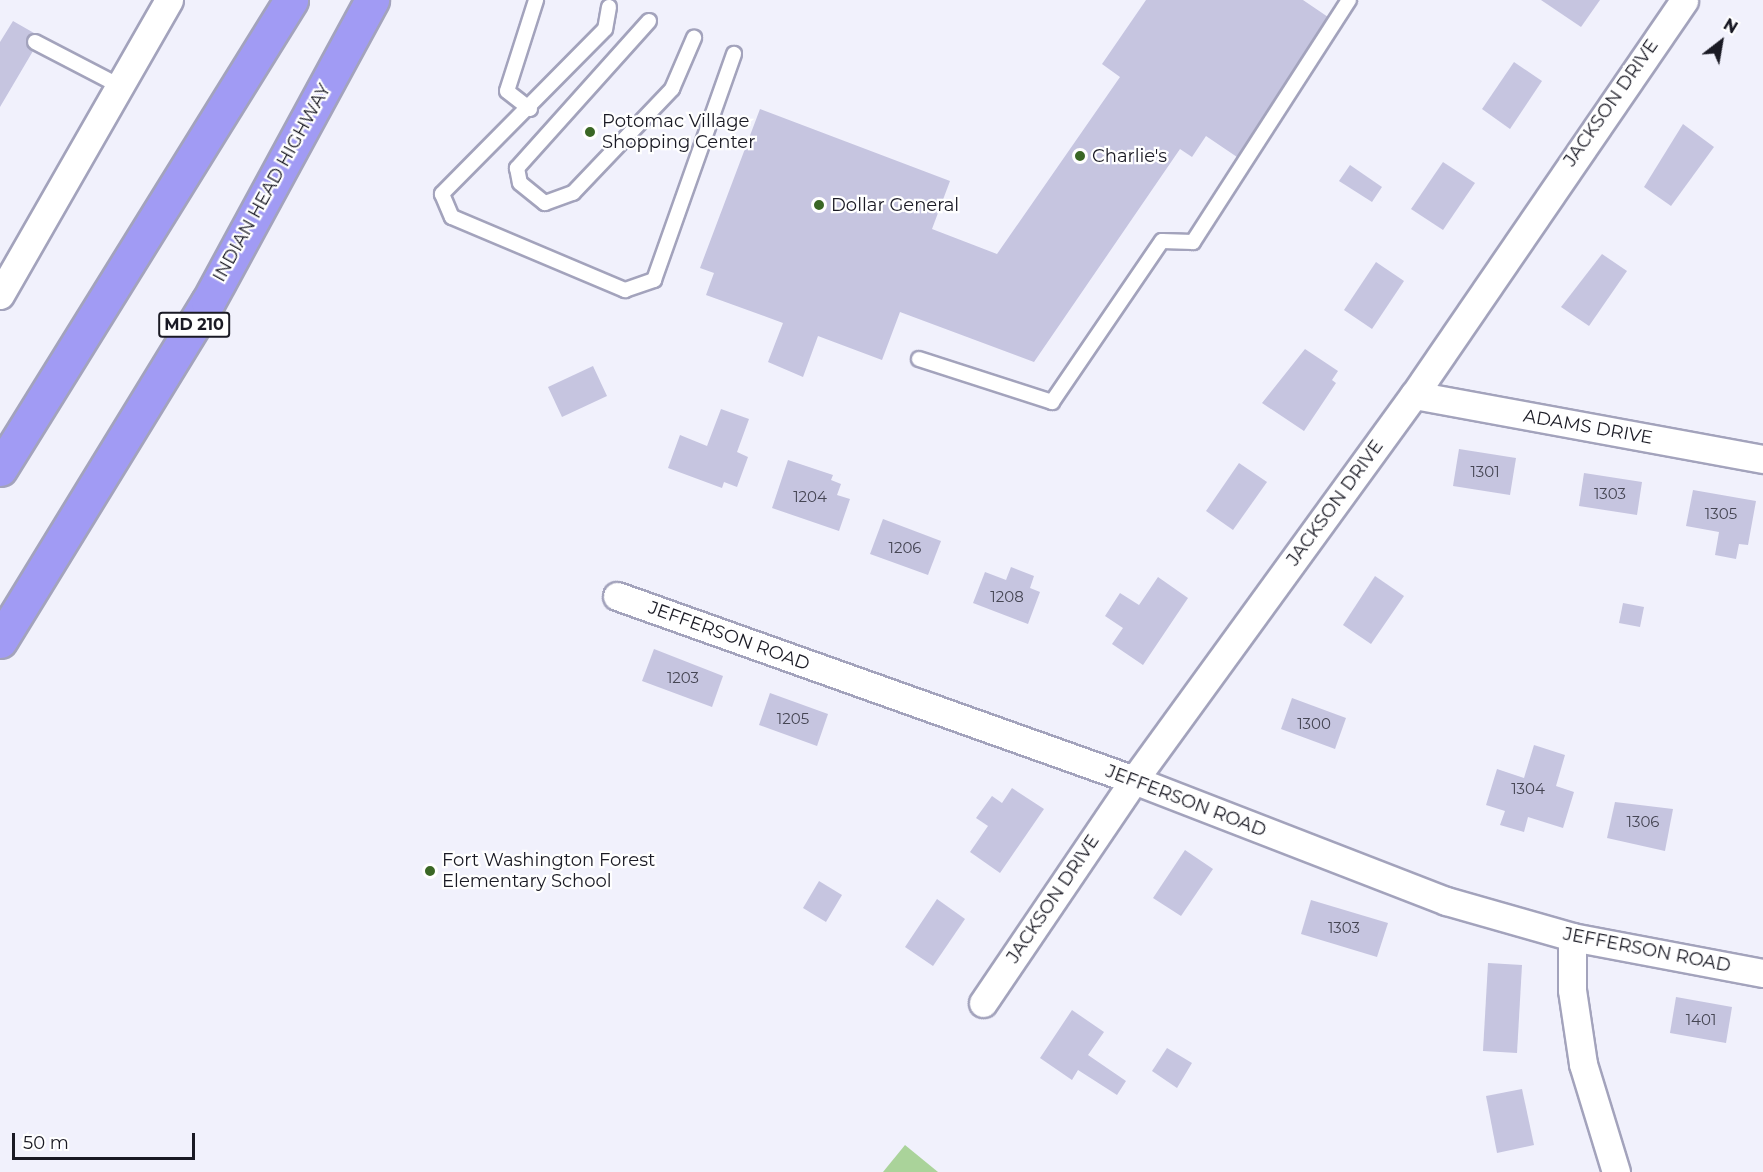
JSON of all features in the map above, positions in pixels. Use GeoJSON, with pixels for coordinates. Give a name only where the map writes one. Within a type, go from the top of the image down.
{"type":"FeatureCollection","features":[{"type":"Feature","properties":{"kind":"highway"},"geometry":{"type":"LineString","coordinates":[[0,469],[291,0]]}},
{"type":"Feature","properties":{"kind":"highway","name":"INDIAN HEAD HIGHWAY"},"geometry":{"type":"LineString","coordinates":[[0,641],[208,302],[372,0]]}},
{"type":"Feature","properties":{"kind":"street"},"geometry":{"type":"LineString","coordinates":[[0,294],[169,0]]}},
{"type":"Feature","properties":{"kind":"street","name":"JACKSON DRIVE"},"geometry":{"type":"LineString","coordinates":[[983,1003],[1134,780],[1414,395],[1684,0]]}},
{"type":"Feature","properties":{"kind":"street","name":"ADAMS DRIVE"},"geometry":{"type":"LineString","coordinates":[[1414,395],[1763,459]]}},
{"type":"Feature","properties":{"kind":"street","name":"JEFFERSON ROAD"},"geometry":{"type":"LineString","coordinates":[[617,596],[1134,780],[1446,901],[1572,937],[1763,973]]}},
{"type":"Feature","properties":{"kind":"street"},"geometry":{"type":"LineString","coordinates":[[1572,937],[1572,990],[1582,1064],[1616,1172]]}},
{"type":"Feature","properties":{"kind":"lane"},"geometry":{"type":"LineString","coordinates":[[530,109],[507,92],[536,0]]}},
{"type":"Feature","properties":{"kind":"lane"},"geometry":{"type":"LineString","coordinates":[[919,359],[1052,402],[1162,241],[1193,242],[1350,0]]}},
{"type":"Feature","properties":{"kind":"lane"},"geometry":{"type":"LineString","coordinates":[[609,7],[605,29],[530,109],[442,194],[452,217],[625,290],[654,280],[734,54]]}},
{"type":"Feature","properties":{"kind":"lane"},"geometry":{"type":"LineString","coordinates":[[649,21],[518,168],[520,183],[545,203],[573,193],[672,89],[694,38]]}},
{"type":"Feature","properties":{"kind":"lane"},"geometry":{"type":"LineString","coordinates":[[35,42],[120,86]]}},
{"type":"Feature","properties":{"kind":"green space"},"geometry":{"type":"Polygon","coordinates":[[[905,1145],[938,1172],[883,1172],[905,1145]]]}},
{"type":"Feature","properties":{"kind":"building"},"geometry":{"type":"Polygon","coordinates":[[[1146,0],[1303,0],[1328,17],[1237,157],[1206,136],[1192,157],[1180,149],[1034,362],[900,312],[882,360],[818,336],[803,377],[768,362],[783,323],[706,295],[714,273],[700,268],[760,109],[950,181],[932,229],[997,254],[1120,77],[1102,64],[1146,0]]]}},
{"type":"Feature","properties":{"kind":"building"},"geometry":{"type":"Polygon","coordinates":[[[1541,0],[1600,0],[1581,27],[1541,0]]]}},
{"type":"Feature","properties":{"kind":"building"},"geometry":{"type":"Polygon","coordinates":[[[13,21],[34,33],[26,42],[33,51],[0,107],[0,42],[13,21]]]}},
{"type":"Feature","properties":{"kind":"building"},"geometry":{"type":"Polygon","coordinates":[[[1514,62],[1542,81],[1510,129],[1482,109],[1514,62]]]}},
{"type":"Feature","properties":{"kind":"building"},"geometry":{"type":"Polygon","coordinates":[[[1683,124],[1714,147],[1671,206],[1644,187],[1683,124]]]}},
{"type":"Feature","properties":{"kind":"building"},"geometry":{"type":"Polygon","coordinates":[[[1443,162],[1475,183],[1443,230],[1411,209],[1443,162]]]}},
{"type":"Feature","properties":{"kind":"building"},"geometry":{"type":"Polygon","coordinates":[[[1350,165],[1382,187],[1372,202],[1339,181],[1350,165]]]}},
{"type":"Feature","properties":{"kind":"building"},"geometry":{"type":"Polygon","coordinates":[[[1602,254],[1627,271],[1589,326],[1561,307],[1602,254]]]}},
{"type":"Feature","properties":{"kind":"building"},"geometry":{"type":"Polygon","coordinates":[[[1376,262],[1404,281],[1372,329],[1344,310],[1376,262]]]}},
{"type":"Feature","properties":{"kind":"building"},"geometry":{"type":"Polygon","coordinates":[[[1305,349],[1338,371],[1332,380],[1336,383],[1304,431],[1262,403],[1305,349]]]}},
{"type":"Feature","properties":{"kind":"building"},"geometry":{"type":"Polygon","coordinates":[[[593,366],[607,396],[562,417],[548,387],[593,366]]]}},
{"type":"Feature","properties":{"kind":"building"},"geometry":{"type":"Polygon","coordinates":[[[721,409],[749,419],[737,452],[748,457],[737,487],[724,482],[722,488],[668,468],[680,435],[707,446],[721,409]]]}},
{"type":"Feature","properties":{"kind":"building"},"geometry":{"type":"Polygon","coordinates":[[[1459,449],[1516,458],[1510,495],[1453,486],[1459,449]]]}},
{"type":"Feature","properties":{"kind":"building"},"geometry":{"type":"Polygon","coordinates":[[[788,460],[833,475],[831,480],[841,484],[837,495],[850,499],[839,531],[772,508],[788,460]]]}},
{"type":"Feature","properties":{"kind":"building"},"geometry":{"type":"Polygon","coordinates":[[[1239,463],[1267,482],[1233,530],[1206,511],[1239,463]]]}},
{"type":"Feature","properties":{"kind":"building"},"geometry":{"type":"Polygon","coordinates":[[[1584,473],[1642,482],[1637,515],[1579,506],[1584,473]]]}},
{"type":"Feature","properties":{"kind":"building"},"geometry":{"type":"Polygon","coordinates":[[[1693,490],[1756,501],[1748,545],[1739,544],[1736,559],[1715,555],[1719,532],[1686,526],[1693,490]]]}},
{"type":"Feature","properties":{"kind":"building"},"geometry":{"type":"Polygon","coordinates":[[[883,519],[941,541],[928,575],[870,554],[883,519]]]}},
{"type":"Feature","properties":{"kind":"building"},"geometry":{"type":"Polygon","coordinates":[[[1011,567],[1034,576],[1030,588],[1040,592],[1028,624],[973,603],[985,572],[1006,580],[1011,567]]]}},
{"type":"Feature","properties":{"kind":"building"},"geometry":{"type":"Polygon","coordinates":[[[1375,576],[1404,596],[1371,644],[1343,625],[1375,576]]]}},
{"type":"Feature","properties":{"kind":"building"},"geometry":{"type":"Polygon","coordinates":[[[1158,577],[1188,598],[1143,665],[1112,644],[1123,628],[1105,616],[1120,593],[1139,605],[1158,577]]]}},
{"type":"Feature","properties":{"kind":"building"},"geometry":{"type":"Polygon","coordinates":[[[1623,603],[1644,607],[1640,627],[1619,623],[1623,603]]]}},
{"type":"Feature","properties":{"kind":"building"},"geometry":{"type":"Polygon","coordinates":[[[654,649],[723,676],[712,707],[642,681],[654,649]]]}},
{"type":"Feature","properties":{"kind":"building"},"geometry":{"type":"Polygon","coordinates":[[[770,693],[828,714],[817,746],[759,725],[770,693]]]}},
{"type":"Feature","properties":{"kind":"building"},"geometry":{"type":"Polygon","coordinates":[[[1292,698],[1346,718],[1335,749],[1281,729],[1292,698]]]}},
{"type":"Feature","properties":{"kind":"building"},"geometry":{"type":"Polygon","coordinates":[[[1534,745],[1565,755],[1556,786],[1574,792],[1563,828],[1528,817],[1524,832],[1500,825],[1505,811],[1486,805],[1497,769],[1524,778],[1534,745]]]}},
{"type":"Feature","properties":{"kind":"building"},"geometry":{"type":"Polygon","coordinates":[[[1012,788],[1044,809],[1000,873],[970,852],[988,826],[976,818],[992,796],[1002,803],[1012,788]]]}},
{"type":"Feature","properties":{"kind":"building"},"geometry":{"type":"Polygon","coordinates":[[[1615,802],[1673,809],[1665,851],[1607,838],[1615,802]]]}},
{"type":"Feature","properties":{"kind":"building"},"geometry":{"type":"Polygon","coordinates":[[[1185,850],[1213,869],[1181,916],[1153,898],[1185,850]]]}},
{"type":"Feature","properties":{"kind":"building"},"geometry":{"type":"Polygon","coordinates":[[[819,881],[842,895],[826,922],[803,908],[819,881]]]}},
{"type":"Feature","properties":{"kind":"building"},"geometry":{"type":"Polygon","coordinates":[[[937,899],[965,919],[933,966],[905,947],[937,899]]]}},
{"type":"Feature","properties":{"kind":"building"},"geometry":{"type":"Polygon","coordinates":[[[1311,900],[1388,923],[1377,957],[1301,934],[1311,900]]]}},
{"type":"Feature","properties":{"kind":"building"},"geometry":{"type":"Polygon","coordinates":[[[1488,963],[1522,965],[1517,1053],[1483,1051],[1488,963]]]}},
{"type":"Feature","properties":{"kind":"building"},"geometry":{"type":"Polygon","coordinates":[[[1676,997],[1732,1007],[1726,1043],[1670,1033],[1676,997]]]}},
{"type":"Feature","properties":{"kind":"building"},"geometry":{"type":"Polygon","coordinates":[[[1072,1010],[1104,1032],[1088,1055],[1126,1081],[1117,1095],[1078,1070],[1072,1080],[1040,1058],[1072,1010]]]}},
{"type":"Feature","properties":{"kind":"building"},"geometry":{"type":"Polygon","coordinates":[[[1167,1048],[1192,1063],[1177,1088],[1152,1071],[1167,1048]]]}},
{"type":"Feature","properties":{"kind":"building"},"geometry":{"type":"Polygon","coordinates":[[[1522,1089],[1534,1145],[1497,1153],[1486,1096],[1522,1089]]]}},
{"type":"Feature","properties":{"kind":"place","name":"Potomac Village Shopping Center"},"geometry":{"type":"Point","coordinates":[590,132]}},
{"type":"Feature","properties":{"kind":"place","name":"Charlie's"},"geometry":{"type":"Point","coordinates":[1080,156]}},
{"type":"Feature","properties":{"kind":"place","name":"Dollar General"},"geometry":{"type":"Point","coordinates":[819,205]}},
{"type":"Feature","properties":{"kind":"place","name":"Fort Washington Forest Elementary School"},"geometry":{"type":"Point","coordinates":[430,871]}}]}
